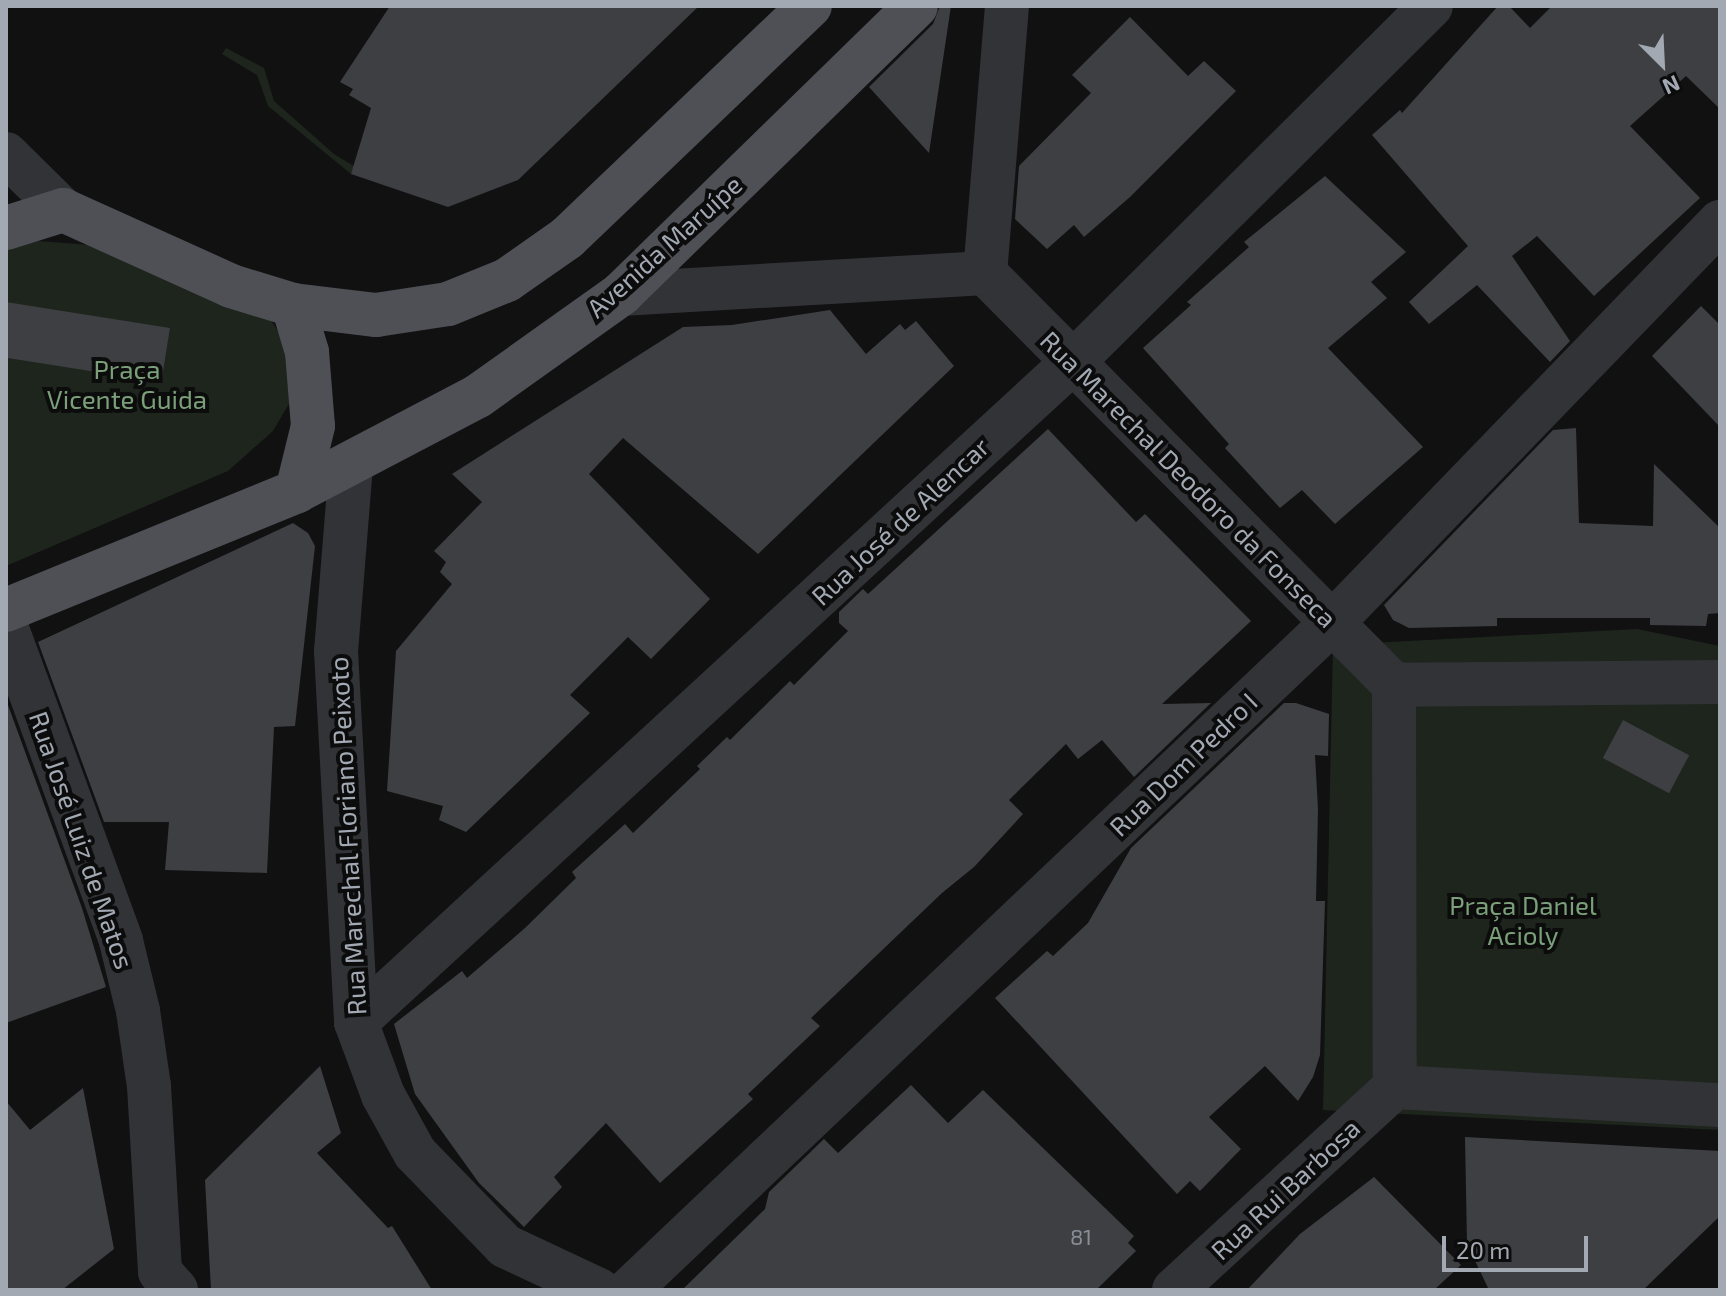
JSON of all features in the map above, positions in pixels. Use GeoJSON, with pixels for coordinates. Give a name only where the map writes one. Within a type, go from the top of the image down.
{"type":"FeatureCollection","features":[{"type":"Feature","properties":{"kind":"main road"},"geometry":{"type":"LineString","coordinates":[[6,228],[63,210],[231,286],[293,305],[376,315],[448,304],[507,280],[567,238],[810,6]]}},
{"type":"Feature","properties":{"kind":"main road","name":"Avenida Maruípe"},"geometry":{"type":"LineString","coordinates":[[297,491],[478,396],[621,294],[916,6]]}},
{"type":"Feature","properties":{"kind":"main road"},"geometry":{"type":"LineString","coordinates":[[6,610],[297,491],[313,426],[307,352],[293,305]]}},
{"type":"Feature","properties":{"kind":"street"},"geometry":{"type":"LineString","coordinates":[[621,294],[985,273],[1007,6]]}},
{"type":"Feature","properties":{"kind":"street","name":"Rua José de Alencar"},"geometry":{"type":"LineString","coordinates":[[356,1022],[1072,363],[1431,6]]}},
{"type":"Feature","properties":{"kind":"street"},"geometry":{"type":"LineString","coordinates":[[6,154],[63,210]]}},
{"type":"Feature","properties":{"kind":"street","name":"Rua Dom Pedro I"},"geometry":{"type":"LineString","coordinates":[[629,1290],[1333,622],[1720,222]]}},
{"type":"Feature","properties":{"kind":"street","name":"Rua Marechal Deodoro da Fonseca"},"geometry":{"type":"LineString","coordinates":[[985,273],[1394,685]]}},
{"type":"Feature","properties":{"kind":"street","name":"Rua Marechal Floriano Peixoto"},"geometry":{"type":"LineString","coordinates":[[351,465],[336,651],[356,1022],[383,1095],[415,1153],[505,1246],[599,1290]]}},
{"type":"Feature","properties":{"kind":"street","name":"Rua José Luiz de Matos"},"geometry":{"type":"LineString","coordinates":[[6,626],[121,941],[138,1011],[149,1086],[158,1284]]}},
{"type":"Feature","properties":{"kind":"street"},"geometry":{"type":"LineString","coordinates":[[1720,682],[1394,685],[1395,1087],[1720,1105]]}},
{"type":"Feature","properties":{"kind":"street","name":"Rua Rui Barbosa"},"geometry":{"type":"LineString","coordinates":[[1174,1290],[1395,1087]]}},
{"type":"Feature","properties":{"kind":"green space"},"geometry":{"type":"Polygon","coordinates":[[[226,48],[264,68],[274,101],[334,154],[354,166],[351,174],[268,106],[257,75],[222,54],[226,48]]]}},
{"type":"Feature","properties":{"kind":"green space","name":"Praça Vicente Guida"},"geometry":{"type":"Polygon","coordinates":[[[26,240],[90,245],[270,319],[286,343],[293,397],[273,431],[228,471],[6,566],[6,243],[26,240]]]}},
{"type":"Feature","properties":{"kind":"green space","name":"Praça Daniel Acioly"},"geometry":{"type":"Polygon","coordinates":[[[1637,629],[1720,646],[1720,1130],[1323,1110],[1333,645],[1637,629]]]}},
{"type":"Feature","properties":{"kind":"building"},"geometry":{"type":"Polygon","coordinates":[[[390,6],[699,6],[518,180],[448,207],[351,174],[371,108],[349,95],[353,89],[340,82],[390,6]]]}},
{"type":"Feature","properties":{"kind":"building"},"geometry":{"type":"Polygon","coordinates":[[[940,6],[951,6],[929,153],[869,87],[933,24],[940,6]]]}},
{"type":"Feature","properties":{"kind":"building"},"geometry":{"type":"Polygon","coordinates":[[[1498,6],[1509,6],[1530,28],[1552,6],[1720,6],[1720,109],[1686,76],[1630,126],[1700,198],[1594,296],[1537,236],[1512,256],[1570,341],[1550,362],[1477,285],[1429,324],[1409,302],[1468,246],[1372,135],[1400,110],[1402,113],[1498,6]]]}},
{"type":"Feature","properties":{"kind":"building"},"geometry":{"type":"Polygon","coordinates":[[[1130,17],[1188,76],[1204,61],[1236,91],[1130,197],[1084,237],[1074,225],[1047,249],[1015,219],[1019,166],[1091,93],[1072,75],[1130,17]]]}},
{"type":"Feature","properties":{"kind":"building"},"geometry":{"type":"Polygon","coordinates":[[[1325,176],[1406,252],[1371,282],[1387,298],[1328,348],[1423,447],[1335,524],[1302,490],[1280,508],[1225,448],[1229,444],[1143,348],[1191,305],[1187,302],[1249,247],[1244,242],[1325,176]]]}},
{"type":"Feature","properties":{"kind":"building"},"geometry":{"type":"Polygon","coordinates":[[[6,302],[170,328],[161,382],[6,358],[6,302]]]}},
{"type":"Feature","properties":{"kind":"building"},"geometry":{"type":"Polygon","coordinates":[[[1701,306],[1720,325],[1720,427],[1652,356],[1701,306]]]}},
{"type":"Feature","properties":{"kind":"building"},"geometry":{"type":"Polygon","coordinates":[[[830,310],[866,354],[900,324],[905,330],[916,321],[954,366],[758,554],[623,438],[589,474],[710,599],[651,659],[628,637],[570,695],[590,713],[466,832],[439,820],[443,806],[387,791],[396,651],[452,584],[440,572],[446,562],[434,551],[482,502],[452,474],[683,327],[732,325],[830,310]]]}},
{"type":"Feature","properties":{"kind":"building"},"geometry":{"type":"Polygon","coordinates":[[[1576,428],[1579,523],[1653,526],[1654,464],[1720,528],[1720,613],[1708,614],[1706,626],[1650,625],[1650,618],[1497,618],[1497,626],[1409,628],[1393,620],[1384,605],[1553,430],[1576,428]]]}},
{"type":"Feature","properties":{"kind":"building"},"geometry":{"type":"Polygon","coordinates":[[[1048,429],[1136,522],[1145,514],[1251,621],[1162,704],[1211,703],[1134,777],[1102,740],[1078,759],[1066,744],[1009,800],[1023,814],[974,867],[942,893],[811,1018],[820,1026],[748,1094],[753,1099],[660,1183],[606,1123],[554,1177],[562,1187],[524,1227],[479,1183],[415,1094],[394,1024],[462,971],[467,978],[525,928],[576,878],[572,872],[625,824],[633,833],[700,769],[697,766],[727,737],[730,740],[790,681],[794,685],[848,631],[839,623],[839,612],[863,589],[868,594],[1048,429]]]}},
{"type":"Feature","properties":{"kind":"building"},"geometry":{"type":"Polygon","coordinates":[[[293,523],[308,533],[315,546],[295,726],[274,727],[267,873],[165,870],[169,822],[104,822],[38,642],[293,523]]]}},
{"type":"Feature","properties":{"kind":"building"},"geometry":{"type":"Polygon","coordinates":[[[1284,703],[1296,703],[1329,714],[1328,756],[1315,755],[1318,809],[1316,901],[1325,901],[1320,1055],[1313,1077],[1298,1101],[1265,1066],[1209,1117],[1241,1149],[1200,1191],[1190,1181],[1177,1194],[995,998],[1047,951],[1053,956],[1088,923],[1131,848],[1284,703]]]}},
{"type":"Feature","properties":{"kind":"building"},"geometry":{"type":"Polygon","coordinates":[[[8,705],[82,908],[106,987],[6,1023],[8,705]]]}},
{"type":"Feature","properties":{"kind":"building"},"geometry":{"type":"Polygon","coordinates":[[[1623,720],[1689,755],[1669,793],[1603,758],[1623,720]]]}},
{"type":"Feature","properties":{"kind":"building"},"geometry":{"type":"Polygon","coordinates":[[[320,1066],[341,1133],[317,1153],[388,1228],[392,1226],[432,1290],[211,1290],[205,1180],[320,1066]]]}},
{"type":"Feature","properties":{"kind":"building"},"geometry":{"type":"Polygon","coordinates":[[[911,1085],[948,1123],[983,1090],[1134,1236],[1128,1243],[1136,1251],[1096,1290],[682,1290],[765,1209],[769,1192],[824,1139],[838,1153],[911,1085]]]}},
{"type":"Feature","properties":{"kind":"building"},"geometry":{"type":"Polygon","coordinates":[[[83,1088],[114,1249],[62,1290],[6,1290],[6,1101],[30,1130],[83,1088]]]}},
{"type":"Feature","properties":{"kind":"building"},"geometry":{"type":"Polygon","coordinates":[[[1465,1137],[1720,1151],[1720,1216],[1643,1290],[1489,1290],[1467,1244],[1465,1137]]]}},
{"type":"Feature","properties":{"kind":"building"},"geometry":{"type":"Polygon","coordinates":[[[1374,1177],[1461,1265],[1434,1290],[1247,1290],[1300,1234],[1374,1177]]]}}]}
